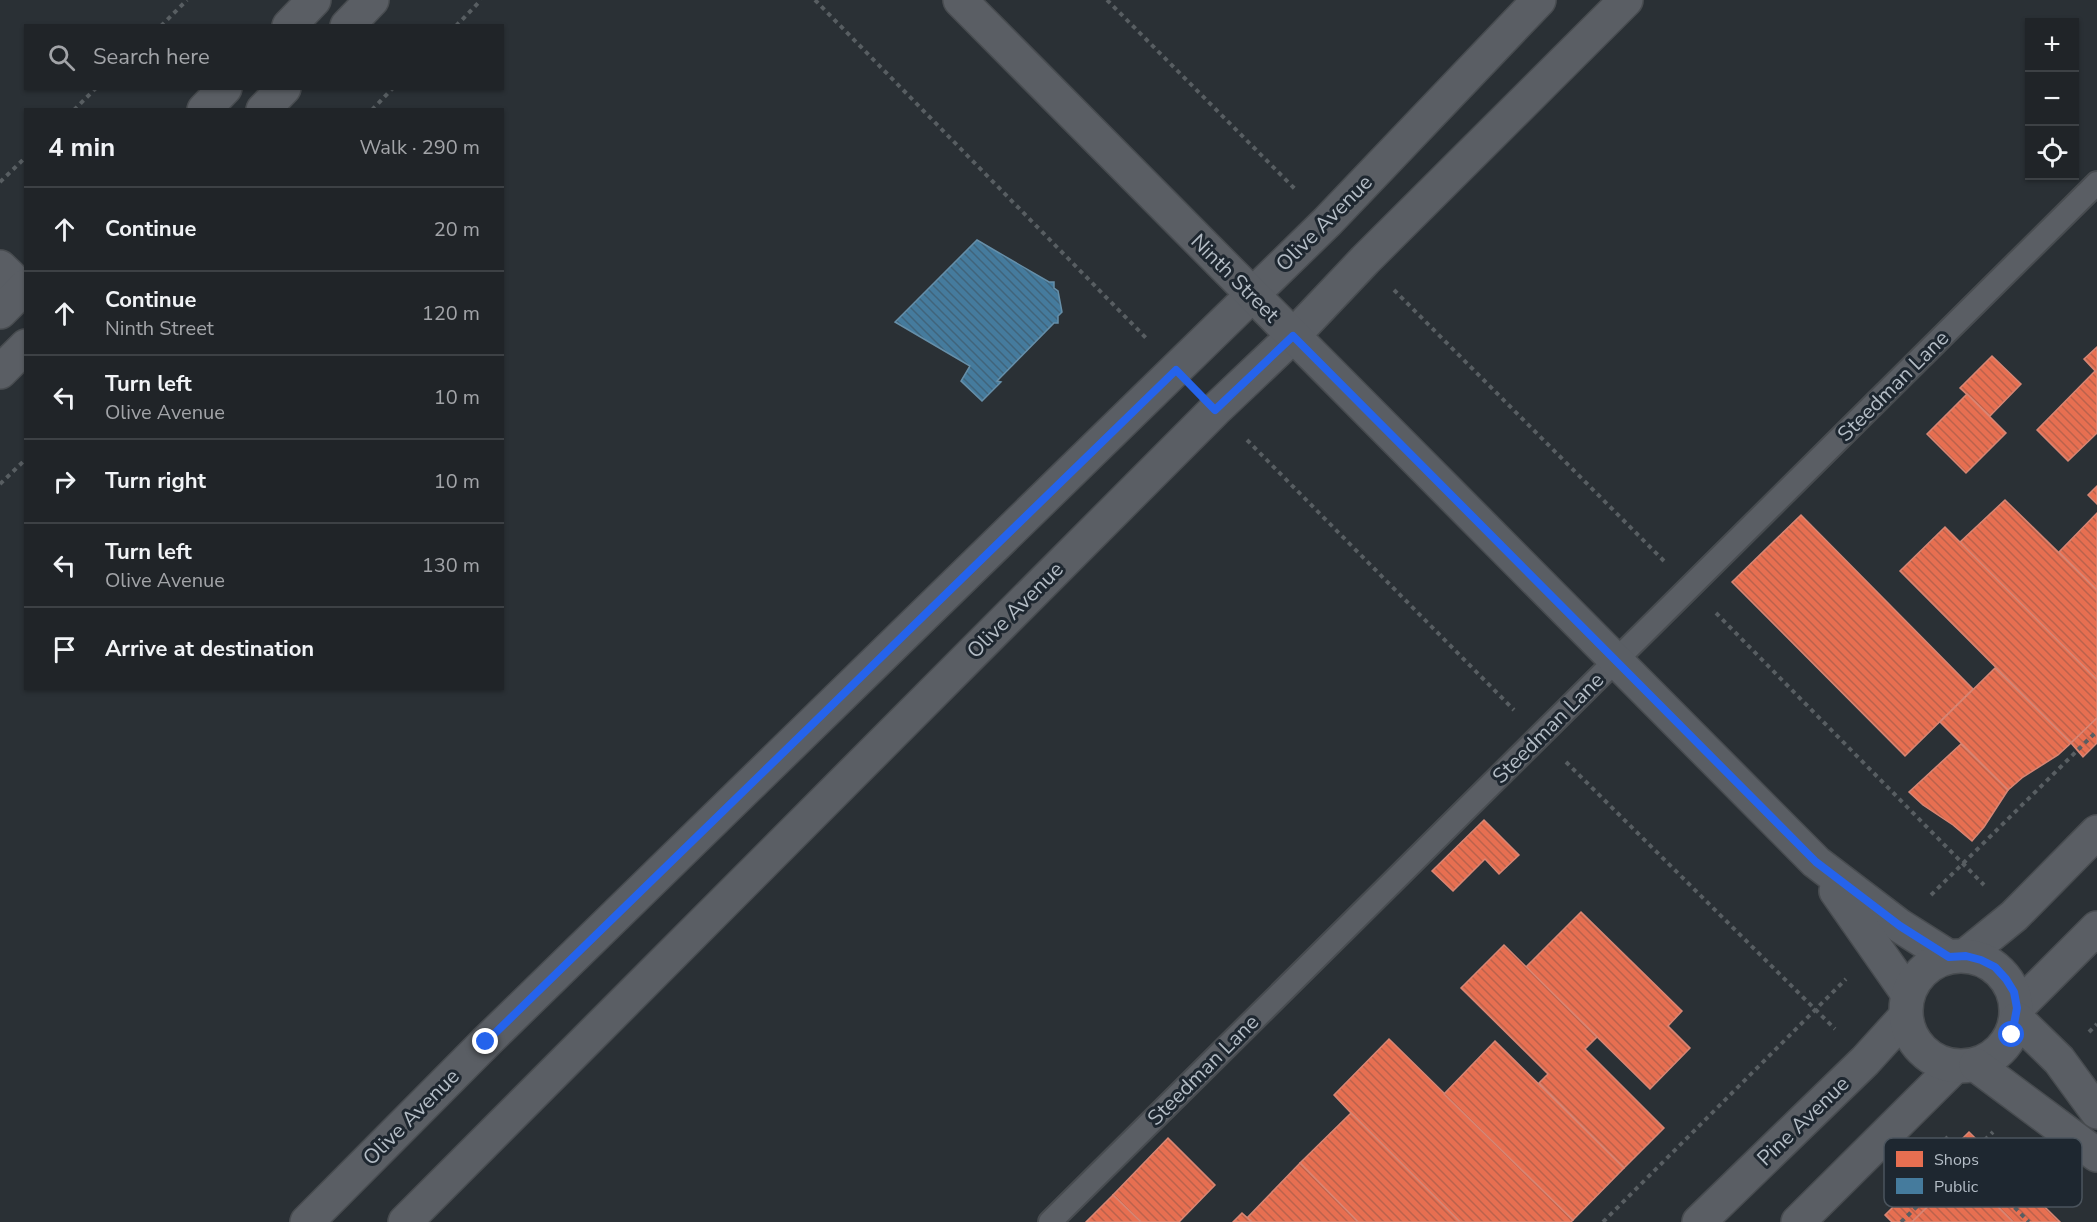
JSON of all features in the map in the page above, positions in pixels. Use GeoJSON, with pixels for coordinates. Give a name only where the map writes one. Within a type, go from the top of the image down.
{"type":"FeatureCollection","features":[{"type":"Feature","properties":{"kind":"street"},"geometry":{"type":"LineString","coordinates":[[291,24],[314,0]]}},
{"type":"Feature","properties":{"kind":"street"},"geometry":{"type":"LineString","coordinates":[[348,24],[372,0]]}},
{"type":"Feature","properties":{"kind":"street","name":"Ninth Street"},"geometry":{"type":"LineString","coordinates":[[960,0],[1888,937],[1907,1005]]}},
{"type":"Feature","properties":{"kind":"street","name":"Olive Avenue"},"geometry":{"type":"LineString","coordinates":[[308,1222],[494,1034],[1327,222],[1539,0]]}},
{"type":"Feature","properties":{"kind":"street","name":"Olive Avenue"},"geometry":{"type":"LineString","coordinates":[[405,1222],[1215,410],[1293,336],[1365,260],[1626,0]]}},
{"type":"Feature","properties":{"kind":"street"},"geometry":{"type":"LineString","coordinates":[[206,108],[223,90]]}},
{"type":"Feature","properties":{"kind":"street"},"geometry":{"type":"LineString","coordinates":[[264,108],[282,90]]}},
{"type":"Feature","properties":{"kind":"street"},"geometry":{"type":"LineString","coordinates":[[0,312],[18,283]]}},
{"type":"Feature","properties":{"kind":"street"},"geometry":{"type":"LineString","coordinates":[[0,372],[24,348]]}},
{"type":"Feature","properties":{"kind":"street"},"geometry":{"type":"LineString","coordinates":[[2072,1138],[1965,1066],[1936,1061],[1921,1050],[1910,1035],[1907,1005],[1917,977],[1931,965],[1958,956],[2014,916],[2097,832]]}},
{"type":"Feature","properties":{"kind":"street"},"geometry":{"type":"LineString","coordinates":[[2017,1013],[2097,928]]}},
{"type":"Feature","properties":{"kind":"street","name":"Ninth Street"},"geometry":{"type":"LineString","coordinates":[[1888,937],[1958,956]]}},
{"type":"Feature","properties":{"kind":"street"},"geometry":{"type":"LineString","coordinates":[[1888,1138],[1965,1066],[1990,1059],[2004,1048],[2012,1035],[2017,1013],[2014,992],[2006,979],[1995,967],[1981,960],[1958,956]]}},
{"type":"Feature","properties":{"kind":"street","name":"Pine Avenue"},"geometry":{"type":"LineString","coordinates":[[1699,1222],[1865,1061],[1907,1005]]}},
{"type":"Feature","properties":{"kind":"street"},"geometry":{"type":"LineString","coordinates":[[2017,1013],[2059,1060],[2097,1112]]}},
{"type":"Feature","properties":{"kind":"street"},"geometry":{"type":"LineString","coordinates":[[1798,1222],[1884,1142]]}},
{"type":"Feature","properties":{"kind":"street"},"geometry":{"type":"LineString","coordinates":[[2082,1145],[2097,1155]]}},
{"type":"Feature","properties":{"kind":"lane","name":"Steedman Lane"},"geometry":{"type":"LineString","coordinates":[[1050,1222],[2097,183]]}},
{"type":"Feature","properties":{"kind":"path"},"geometry":{"type":"LineString","coordinates":[[162,24],[187,0]]}},
{"type":"Feature","properties":{"kind":"path"},"geometry":{"type":"LineString","coordinates":[[458,24],[481,0]]}},
{"type":"Feature","properties":{"kind":"path"},"geometry":{"type":"LineString","coordinates":[[815,0],[1176,370]]}},
{"type":"Feature","properties":{"kind":"path"},"geometry":{"type":"LineString","coordinates":[[1107,0],[1327,222]]}},
{"type":"Feature","properties":{"kind":"path"},"geometry":{"type":"LineString","coordinates":[[77,108],[94,90]]}},
{"type":"Feature","properties":{"kind":"path"},"geometry":{"type":"LineString","coordinates":[[374,108],[391,90]]}},
{"type":"Feature","properties":{"kind":"path"},"geometry":{"type":"LineString","coordinates":[[0,182],[24,159]]}},
{"type":"Feature","properties":{"kind":"path"},"geometry":{"type":"LineString","coordinates":[[1365,260],[1963,863]]}},
{"type":"Feature","properties":{"kind":"path"},"geometry":{"type":"LineString","coordinates":[[1215,410],[1293,485],[1540,737],[1816,1010]]}},
{"type":"Feature","properties":{"kind":"path"},"geometry":{"type":"LineString","coordinates":[[0,484],[24,461]]}},
{"type":"Feature","properties":{"kind":"path"},"geometry":{"type":"LineString","coordinates":[[1603,1222],[2097,731]]}},
{"type":"Feature","properties":{"kind":"building: Shops"},"geometry":{"type":"Polygon","coordinates":[[[2097,347],[2097,373],[2084,359],[2097,347]]]}},
{"type":"Feature","properties":{"kind":"building: Shops"},"geometry":{"type":"Polygon","coordinates":[[[1992,356],[2021,384],[1990,416],[1960,388],[1992,356]]]}},
{"type":"Feature","properties":{"kind":"building: Shops"},"geometry":{"type":"Polygon","coordinates":[[[2095,371],[2097,373],[2097,433],[2068,461],[2037,430],[2095,371]]]}},
{"type":"Feature","properties":{"kind":"building: Shops"},"geometry":{"type":"Polygon","coordinates":[[[1967,394],[2006,433],[1966,473],[1927,434],[1967,394]]]}},
{"type":"Feature","properties":{"kind":"building: Shops"},"geometry":{"type":"Polygon","coordinates":[[[2097,486],[2097,504],[2088,495],[2097,486]]]}},
{"type":"Feature","properties":{"kind":"building: Shops"},"geometry":{"type":"Polygon","coordinates":[[[2005,500],[2097,590],[2097,680],[1959,543],[2005,500]]]}},
{"type":"Feature","properties":{"kind":"building: Shops"},"geometry":{"type":"Polygon","coordinates":[[[2097,513],[2097,590],[2059,552],[2097,513]]]}},
{"type":"Feature","properties":{"kind":"building: Shops"},"geometry":{"type":"Polygon","coordinates":[[[1801,515],[1973,689],[1905,756],[1732,582],[1801,515]]]}},
{"type":"Feature","properties":{"kind":"building: Shops"},"geometry":{"type":"Polygon","coordinates":[[[1945,527],[2097,680],[2097,718],[2071,743],[1900,571],[1945,527]]]}},
{"type":"Feature","properties":{"kind":"building: Shops"},"geometry":{"type":"Polygon","coordinates":[[[1995,668],[2071,743],[2058,755],[2023,777],[2008,790],[1940,722],[1995,668]]]}},
{"type":"Feature","properties":{"kind":"building: Shops"},"geometry":{"type":"Polygon","coordinates":[[[2097,718],[2097,743],[2083,757],[2071,743],[2097,718]]]}},
{"type":"Feature","properties":{"kind":"building: Shops"},"geometry":{"type":"Polygon","coordinates":[[[1961,744],[2008,790],[1972,841],[1909,792],[1961,744]]]}},
{"type":"Feature","properties":{"kind":"building: Shops"},"geometry":{"type":"Polygon","coordinates":[[[1484,820],[1519,855],[1499,874],[1485,859],[1453,891],[1432,871],[1484,820]]]}},
{"type":"Feature","properties":{"kind":"building: Shops"},"geometry":{"type":"Polygon","coordinates":[[[1581,912],[1682,1011],[1668,1026],[1690,1048],[1650,1089],[1526,967],[1581,912]]]}},
{"type":"Feature","properties":{"kind":"building: Shops"},"geometry":{"type":"Polygon","coordinates":[[[1504,945],[1597,1037],[1585,1049],[1664,1128],[1624,1168],[1539,1083],[1548,1074],[1461,988],[1504,945]]]}},
{"type":"Feature","properties":{"kind":"building: Shops"},"geometry":{"type":"Polygon","coordinates":[[[1389,1039],[1573,1220],[1571,1222],[1460,1222],[1334,1095],[1389,1039]]]}},
{"type":"Feature","properties":{"kind":"building: Shops"},"geometry":{"type":"Polygon","coordinates":[[[1495,1041],[1624,1168],[1573,1220],[1444,1094],[1495,1041]]]}},
{"type":"Feature","properties":{"kind":"building: Shops"},"geometry":{"type":"Polygon","coordinates":[[[1351,1113],[1460,1222],[1358,1222],[1300,1163],[1351,1113]]]}},
{"type":"Feature","properties":{"kind":"building: Shops"},"geometry":{"type":"Polygon","coordinates":[[[1969,1132],[1975,1138],[1963,1138],[1969,1132]]]}},
{"type":"Feature","properties":{"kind":"building: Shops"},"geometry":{"type":"Polygon","coordinates":[[[1168,1138],[1215,1185],[1179,1222],[1141,1222],[1113,1195],[1168,1138]]]}},
{"type":"Feature","properties":{"kind":"building: Shops"},"geometry":{"type":"Polygon","coordinates":[[[1300,1163],[1358,1222],[1252,1222],[1247,1218],[1300,1163]]]}},
{"type":"Feature","properties":{"kind":"building: Shops"},"geometry":{"type":"Polygon","coordinates":[[[1113,1195],[1141,1222],[1086,1222],[1113,1195]]]}},
{"type":"Feature","properties":{"kind":"building: Shops"},"geometry":{"type":"Polygon","coordinates":[[[1893,1207],[1927,1207],[1912,1222],[1892,1222],[1885,1215],[1893,1207]]]}},
{"type":"Feature","properties":{"kind":"building: Shops"},"geometry":{"type":"Polygon","coordinates":[[[1927,1207],[1998,1207],[2013,1222],[1912,1222],[1927,1207]]]}},
{"type":"Feature","properties":{"kind":"building: Shops"},"geometry":{"type":"Polygon","coordinates":[[[1998,1207],[2045,1207],[2060,1222],[2013,1222],[1998,1207]]]}},
{"type":"Feature","properties":{"kind":"building: Shops"},"geometry":{"type":"Polygon","coordinates":[[[1242,1213],[1252,1222],[1233,1222],[1242,1213]]]}},
{"type":"Feature","properties":{"kind":"building: Public"},"geometry":{"type":"Polygon","coordinates":[[[977,240],[1049,282],[1054,282],[1062,312],[1058,316],[1058,323],[1054,323],[997,381],[1001,382],[982,401],[961,381],[970,366],[895,322],[977,240]]]}},
{"type":"Feature","properties":{"kind":"route"},"geometry":{"type":"LineString","coordinates":[[486,1042],[1176,370],[1215,410],[1293,336],[1816,862],[1900,926],[1949,957],[1966,956],[1995,967],[2014,992],[2017,1019],[2012,1035]]}}]}
